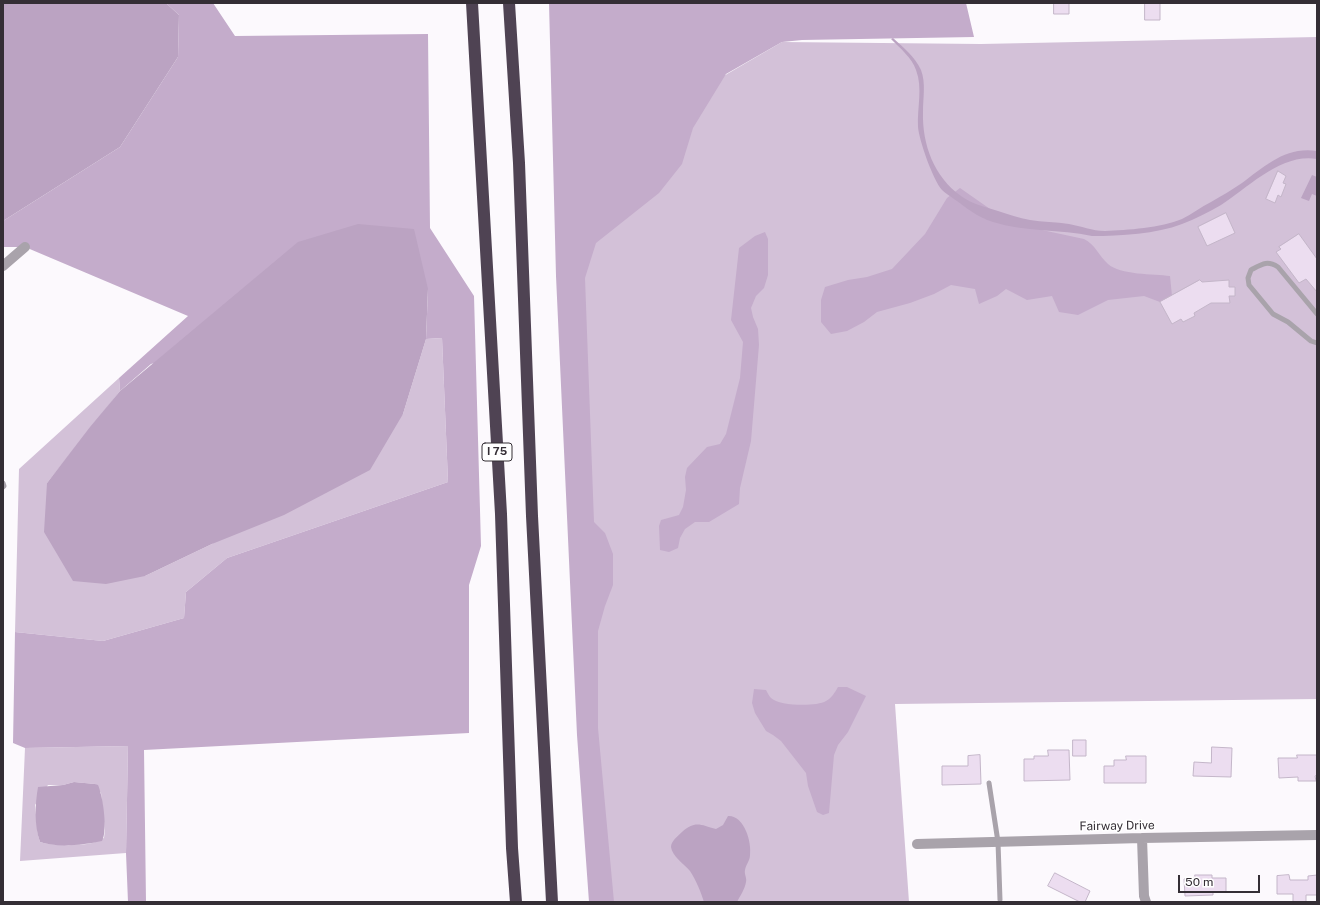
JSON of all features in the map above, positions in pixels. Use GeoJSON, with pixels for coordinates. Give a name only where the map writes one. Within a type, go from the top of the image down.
{"type":"FeatureCollection","features":[{"type":"Feature","properties":{"kind":"highway","name":"I 75"},"geometry":{"type":"LineString","coordinates":[[472,3],[501,514],[512,848],[516,902]]}},
{"type":"Feature","properties":{"kind":"highway","name":"I 75"},"geometry":{"type":"LineString","coordinates":[[509,3],[518,163],[532,516],[552,902]]}},
{"type":"Feature","properties":{"kind":"street"},"geometry":{"type":"LineString","coordinates":[[3,266],[25,247]]}},
{"type":"Feature","properties":{"kind":"street","name":"Fairway Drive"},"geometry":{"type":"LineString","coordinates":[[917,844],[1317,835]]}},
{"type":"Feature","properties":{"kind":"street"},"geometry":{"type":"LineString","coordinates":[[1142,838],[1144,896],[1146,902]]}},
{"type":"Feature","properties":{"kind":"lane"},"geometry":{"type":"LineString","coordinates":[[1317,314],[1278,267],[1271,263],[1266,263],[1261,264],[1251,270],[1248,278],[1249,285],[1273,314],[1288,322],[1311,341],[1317,343]]}},
{"type":"Feature","properties":{"kind":"lane"},"geometry":{"type":"LineString","coordinates":[[3,483],[3,487]]}},
{"type":"Feature","properties":{"kind":"lane"},"geometry":{"type":"LineString","coordinates":[[989,783],[998,842],[1000,900]]}},
{"type":"Feature","properties":{"kind":"shaded area"},"geometry":{"type":"Polygon","coordinates":[[[3,3],[166,3],[179,15],[178,57],[120,147],[3,221],[3,3]]]}},
{"type":"Feature","properties":{"kind":"shaded area"},"geometry":{"type":"Polygon","coordinates":[[[166,3],[213,3],[235,36],[428,34],[430,228],[474,296],[481,546],[469,585],[469,733],[144,750],[146,902],[128,902],[126,853],[128,746],[25,748],[13,743],[15,632],[103,641],[184,618],[186,592],[227,558],[448,482],[442,338],[426,339],[428,289],[151,364],[120,391],[119,378],[188,316],[25,247],[3,247],[3,221],[120,147],[178,57],[179,15],[166,3]]]}},
{"type":"Feature","properties":{"kind":"shaded area"},"geometry":{"type":"Polygon","coordinates":[[[549,3],[966,3],[974,37],[802,40],[782,42],[726,74],[693,128],[682,164],[659,193],[596,243],[585,278],[594,522],[605,533],[613,554],[613,585],[598,631],[598,728],[614,902],[589,902],[577,735],[556,276],[549,3]]]}},
{"type":"Feature","properties":{"kind":"shaded area"},"geometry":{"type":"Polygon","coordinates":[[[1317,37],[1317,699],[895,704],[909,902],[596,902],[576,274],[631,130],[782,42],[981,44],[1317,37]]]}},
{"type":"Feature","properties":{"kind":"shaded area"},"geometry":{"type":"Polygon","coordinates":[[[893,38],[912,57],[923,75],[923,124],[927,148],[937,170],[961,196],[983,207],[1018,217],[1035,221],[1069,224],[1100,231],[1164,225],[1186,217],[1286,154],[1306,150],[1317,151],[1317,159],[1291,161],[1278,166],[1212,210],[1182,224],[1161,230],[1126,235],[1092,236],[1068,232],[1030,229],[993,222],[972,212],[942,190],[938,185],[927,160],[919,133],[919,84],[916,70],[909,57],[891,39],[893,38]]]}},
{"type":"Feature","properties":{"kind":"shaded area"},"geometry":{"type":"Polygon","coordinates":[[[1312,175],[1317,177],[1317,196],[1312,194],[1309,201],[1301,198],[1312,175]]]}},
{"type":"Feature","properties":{"kind":"shaded area"},"geometry":{"type":"Polygon","coordinates":[[[960,188],[990,209],[1028,227],[1088,241],[1113,268],[1129,272],[1170,276],[1172,296],[1160,302],[1144,296],[1108,300],[1078,315],[1059,312],[1052,296],[1027,300],[1006,289],[997,296],[979,304],[975,289],[951,285],[934,294],[910,303],[877,312],[864,322],[847,331],[831,334],[821,322],[821,300],[825,287],[848,280],[867,277],[892,269],[925,234],[947,198],[960,188]]]}},
{"type":"Feature","properties":{"kind":"shaded area"},"geometry":{"type":"Polygon","coordinates":[[[358,224],[414,229],[428,289],[426,339],[403,414],[370,470],[284,515],[212,544],[145,576],[106,584],[73,581],[44,532],[47,483],[90,427],[120,391],[298,242],[358,224]]]}},
{"type":"Feature","properties":{"kind":"shaded area"},"geometry":{"type":"Polygon","coordinates":[[[765,232],[768,239],[768,275],[764,288],[756,296],[751,308],[758,329],[759,345],[751,441],[740,488],[739,504],[709,522],[695,522],[685,529],[680,538],[678,548],[669,552],[660,550],[659,526],[661,520],[679,515],[683,507],[686,490],[685,477],[687,468],[707,447],[720,444],[726,434],[740,378],[743,342],[731,320],[739,248],[755,236],[765,232]]]}},
{"type":"Feature","properties":{"kind":"shaded area"},"geometry":{"type":"Polygon","coordinates":[[[442,338],[448,482],[227,558],[186,592],[184,618],[103,641],[15,632],[19,469],[119,378],[120,391],[47,483],[145,576],[212,544],[403,414],[426,339],[442,338]]]}},
{"type":"Feature","properties":{"kind":"shaded area"},"geometry":{"type":"Polygon","coordinates":[[[838,687],[847,687],[866,696],[848,732],[838,745],[834,755],[829,813],[823,815],[817,812],[808,786],[806,773],[781,741],[766,731],[755,713],[752,703],[754,689],[766,690],[775,701],[806,705],[821,703],[828,700],[832,697],[838,687]]]}},
{"type":"Feature","properties":{"kind":"shaded area"},"geometry":{"type":"Polygon","coordinates":[[[128,746],[126,853],[20,861],[25,748],[128,746]],[[74,782],[63,785],[48,785],[35,805],[40,842],[59,845],[80,845],[92,843],[104,838],[105,830],[101,793],[95,784],[74,782]]]}},
{"type":"Feature","properties":{"kind":"shaded area"},"geometry":{"type":"Polygon","coordinates":[[[74,782],[98,785],[102,797],[105,822],[105,830],[102,841],[71,845],[54,845],[40,842],[36,815],[38,787],[63,785],[74,782]]]}},
{"type":"Feature","properties":{"kind":"shaded area"},"geometry":{"type":"Polygon","coordinates":[[[728,816],[734,817],[743,824],[750,843],[750,855],[745,870],[746,880],[744,890],[737,902],[704,902],[690,871],[674,854],[671,845],[673,841],[687,828],[698,824],[716,829],[723,825],[728,816]]]}},
{"type":"Feature","properties":{"kind":"building"},"geometry":{"type":"Polygon","coordinates":[[[1054,3],[1069,3],[1069,14],[1054,14],[1054,3]]]}},
{"type":"Feature","properties":{"kind":"building"},"geometry":{"type":"Polygon","coordinates":[[[1145,3],[1160,3],[1160,20],[1145,20],[1145,3]]]}},
{"type":"Feature","properties":{"kind":"building"},"geometry":{"type":"Polygon","coordinates":[[[1278,171],[1286,176],[1283,183],[1286,184],[1281,197],[1278,195],[1275,203],[1266,199],[1278,171]]]}},
{"type":"Feature","properties":{"kind":"building"},"geometry":{"type":"Polygon","coordinates":[[[1226,213],[1235,233],[1207,246],[1198,227],[1226,213]]]}},
{"type":"Feature","properties":{"kind":"building"},"geometry":{"type":"Polygon","coordinates":[[[1299,234],[1317,259],[1317,292],[1306,279],[1299,283],[1276,252],[1281,249],[1279,247],[1299,234]]]}},
{"type":"Feature","properties":{"kind":"building"},"geometry":{"type":"Polygon","coordinates":[[[1200,280],[1202,282],[1229,280],[1229,287],[1235,287],[1235,296],[1229,296],[1230,303],[1211,303],[1194,313],[1195,316],[1183,322],[1181,319],[1172,324],[1160,302],[1200,280]]]}},
{"type":"Feature","properties":{"kind":"building"},"geometry":{"type":"Polygon","coordinates":[[[1073,740],[1086,740],[1086,756],[1073,756],[1073,740]]]}},
{"type":"Feature","properties":{"kind":"building"},"geometry":{"type":"Polygon","coordinates":[[[1212,747],[1232,748],[1231,777],[1193,776],[1194,762],[1211,763],[1212,747]]]}},
{"type":"Feature","properties":{"kind":"building"},"geometry":{"type":"Polygon","coordinates":[[[1048,750],[1069,750],[1070,780],[1024,781],[1024,759],[1034,759],[1034,756],[1048,756],[1048,750]]]}},
{"type":"Feature","properties":{"kind":"building"},"geometry":{"type":"Polygon","coordinates":[[[980,755],[981,784],[942,785],[942,766],[968,766],[968,756],[980,755]]]}},
{"type":"Feature","properties":{"kind":"building"},"geometry":{"type":"Polygon","coordinates":[[[1297,755],[1317,755],[1316,781],[1298,781],[1298,777],[1279,778],[1278,758],[1297,758],[1297,755]]]}},
{"type":"Feature","properties":{"kind":"building"},"geometry":{"type":"Polygon","coordinates":[[[1126,756],[1146,756],[1146,783],[1104,783],[1104,766],[1114,766],[1114,760],[1126,760],[1126,756]]]}},
{"type":"Feature","properties":{"kind":"building"},"geometry":{"type":"Polygon","coordinates":[[[1055,873],[1090,891],[1085,902],[1080,902],[1048,886],[1055,873]]]}},
{"type":"Feature","properties":{"kind":"building"},"geometry":{"type":"Polygon","coordinates":[[[1195,875],[1212,875],[1212,878],[1226,878],[1226,892],[1213,892],[1213,895],[1185,896],[1184,879],[1195,878],[1195,875]]]}},
{"type":"Feature","properties":{"kind":"building"},"geometry":{"type":"Polygon","coordinates":[[[1289,875],[1290,880],[1308,880],[1308,876],[1317,875],[1317,895],[1306,895],[1306,902],[1293,902],[1293,894],[1277,894],[1277,876],[1289,875]]]}}]}
